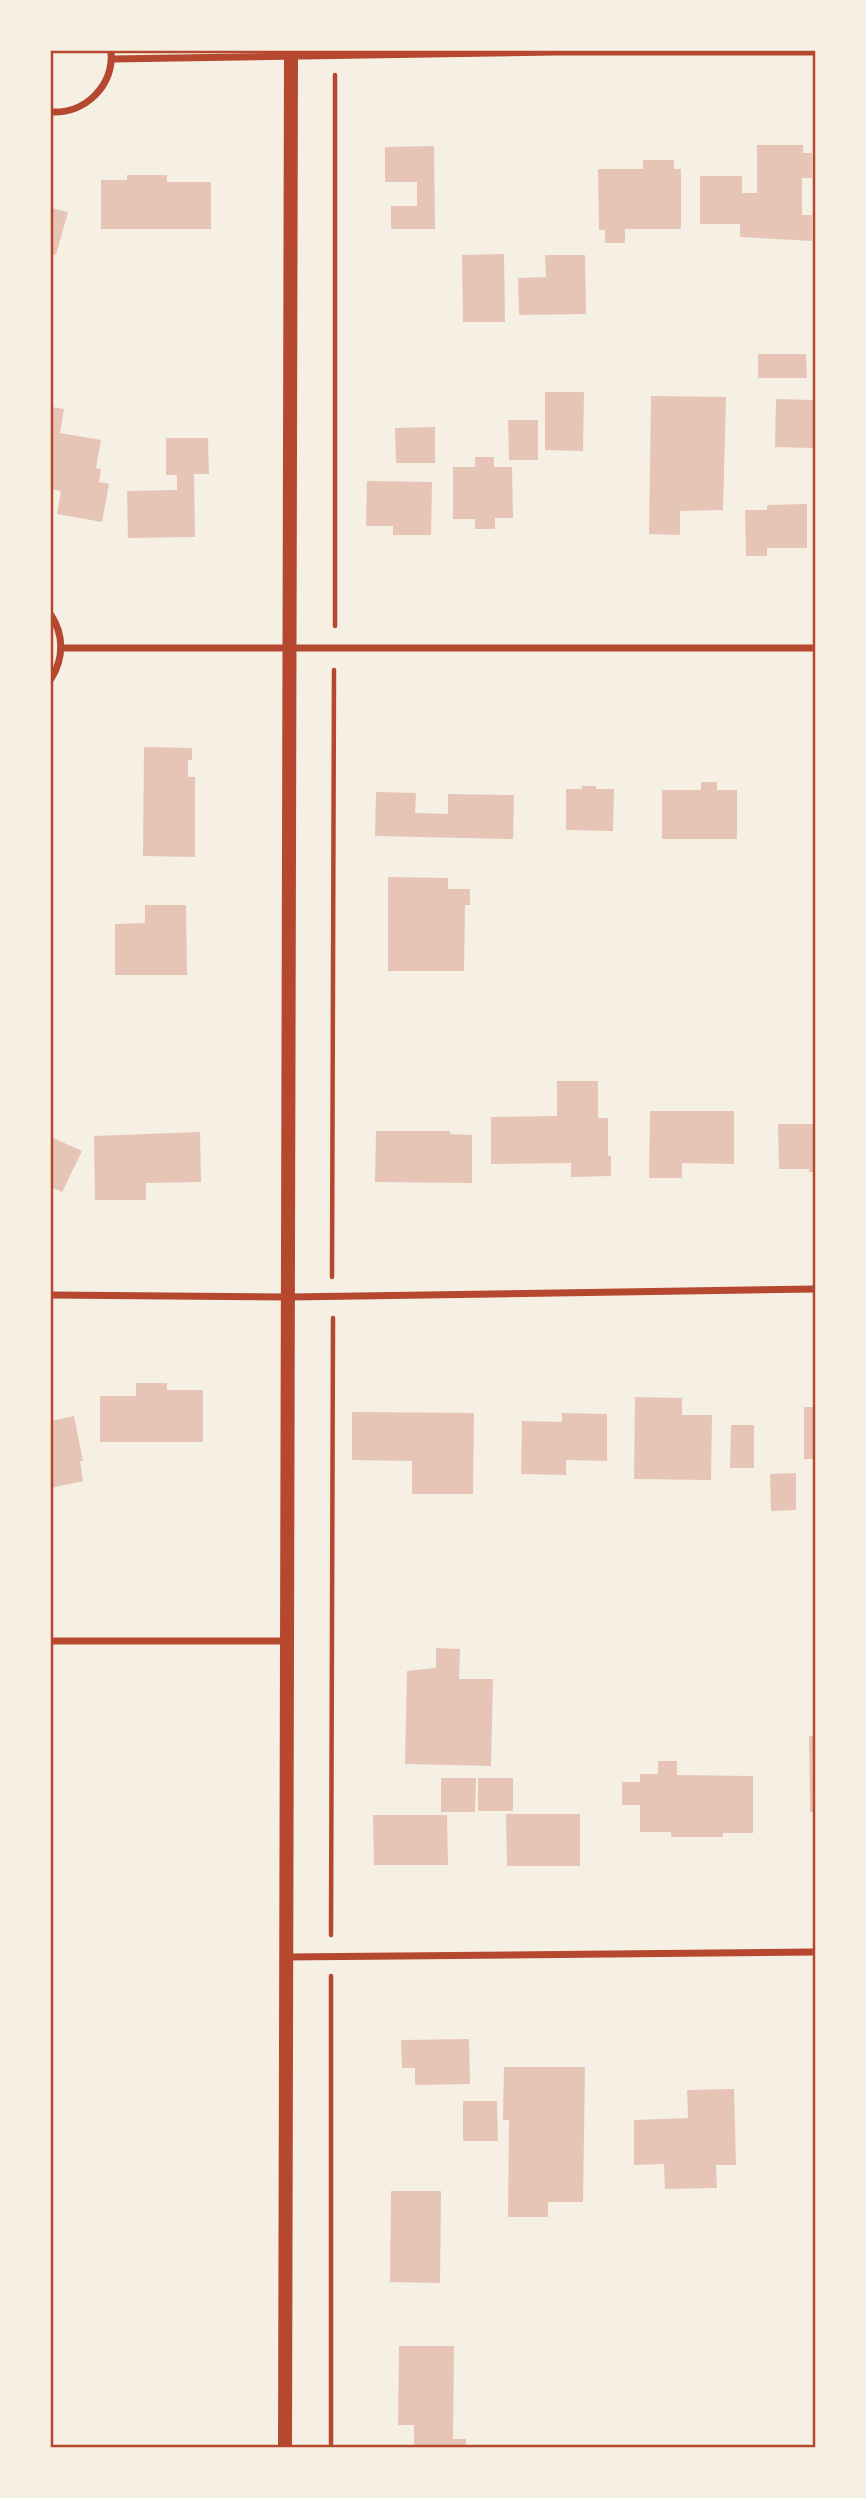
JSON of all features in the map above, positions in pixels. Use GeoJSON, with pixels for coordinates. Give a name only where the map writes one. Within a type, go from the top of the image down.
{"type":"FeatureCollection","features":[{"type":"Feature","properties":{"kind":"main road"},"geometry":{"type":"LineString","coordinates":[[285,2447],[286,1641],[290,1297],[291,54]]}},
{"type":"Feature","properties":{"kind":"street"},"geometry":{"type":"LineString","coordinates":[[51,112],[62,113],[80,107],[97,95],[107,78],[111,55],[815,52]]}},
{"type":"Feature","properties":{"kind":"street"},"geometry":{"type":"LineString","coordinates":[[51,615],[58,626],[61,648],[60,662],[51,679]]}},
{"type":"Feature","properties":{"kind":"street"},"geometry":{"type":"LineString","coordinates":[[61,648],[815,648]]}},
{"type":"Feature","properties":{"kind":"street"},"geometry":{"type":"LineString","coordinates":[[51,1295],[290,1297],[815,1289]]}},
{"type":"Feature","properties":{"kind":"street"},"geometry":{"type":"LineString","coordinates":[[51,1642],[286,1641]]}},
{"type":"Feature","properties":{"kind":"street"},"geometry":{"type":"LineString","coordinates":[[285,1957],[815,1952]]}},
{"type":"Feature","properties":{"kind":"path"},"geometry":{"type":"LineString","coordinates":[[335,94],[335,613]]}},
{"type":"Feature","properties":{"kind":"path"},"geometry":{"type":"LineString","coordinates":[[332,1254],[333,689]]}},
{"type":"Feature","properties":{"kind":"path"},"geometry":{"type":"LineString","coordinates":[[331,1917],[333,1329]]}},
{"type":"Feature","properties":{"kind":"path"},"geometry":{"type":"LineString","coordinates":[[331,2000],[331,2447]]}},
{"type":"Feature","properties":{"kind":"building"},"geometry":{"type":"Polygon","coordinates":[[[757,145],[803,145],[803,153],[812,153],[812,178],[802,178],[802,215],[812,215],[812,241],[740,237],[740,224],[700,224],[700,176],[742,176],[742,193],[757,193],[757,145]]]}},
{"type":"Feature","properties":{"kind":"building"},"geometry":{"type":"Polygon","coordinates":[[[434,146],[435,229],[391,229],[391,206],[417,206],[417,182],[385,182],[385,147],[434,146]]]}},
{"type":"Feature","properties":{"kind":"building"},"geometry":{"type":"Polygon","coordinates":[[[643,160],[674,160],[674,169],[681,169],[681,229],[625,229],[625,243],[605,243],[605,230],[599,230],[598,169],[643,169],[643,160]]]}},
{"type":"Feature","properties":{"kind":"building"},"geometry":{"type":"Polygon","coordinates":[[[127,175],[167,175],[167,182],[211,182],[211,229],[101,229],[101,180],[127,180],[127,175]]]}},
{"type":"Feature","properties":{"kind":"building"},"geometry":{"type":"Polygon","coordinates":[[[51,208],[68,212],[56,255],[51,253],[51,208]]]}},
{"type":"Feature","properties":{"kind":"building"},"geometry":{"type":"Polygon","coordinates":[[[504,254],[505,322],[463,322],[462,255],[504,254]]]}},
{"type":"Feature","properties":{"kind":"building"},"geometry":{"type":"Polygon","coordinates":[[[545,255],[585,255],[586,314],[519,315],[518,278],[546,277],[545,255]]]}},
{"type":"Feature","properties":{"kind":"building"},"geometry":{"type":"Polygon","coordinates":[[[758,354],[806,354],[807,378],[758,378],[758,354]]]}},
{"type":"Feature","properties":{"kind":"building"},"geometry":{"type":"Polygon","coordinates":[[[545,392],[584,392],[583,451],[545,450],[545,392]]]}},
{"type":"Feature","properties":{"kind":"building"},"geometry":{"type":"Polygon","coordinates":[[[651,396],[726,397],[723,510],[680,511],[680,535],[649,534],[651,396]]]}},
{"type":"Feature","properties":{"kind":"building"},"geometry":{"type":"Polygon","coordinates":[[[776,399],[814,400],[813,448],[775,447],[776,399]]]}},
{"type":"Feature","properties":{"kind":"building"},"geometry":{"type":"Polygon","coordinates":[[[51,407],[64,409],[60,433],[101,440],[96,468],[101,469],[99,482],[109,484],[102,522],[57,514],[61,491],[51,489],[51,407]]]}},
{"type":"Feature","properties":{"kind":"building"},"geometry":{"type":"Polygon","coordinates":[[[508,420],[538,420],[538,460],[509,460],[508,420]]]}},
{"type":"Feature","properties":{"kind":"building"},"geometry":{"type":"Polygon","coordinates":[[[435,427],[435,463],[396,463],[395,428],[435,427]]]}},
{"type":"Feature","properties":{"kind":"building"},"geometry":{"type":"Polygon","coordinates":[[[166,438],[208,438],[209,474],[194,474],[195,537],[128,538],[127,491],[177,490],[177,475],[166,475],[166,438]]]}},
{"type":"Feature","properties":{"kind":"building"},"geometry":{"type":"Polygon","coordinates":[[[475,457],[494,457],[494,467],[512,467],[513,518],[495,518],[495,529],[475,529],[475,519],[453,519],[453,467],[475,467],[475,457]]]}},
{"type":"Feature","properties":{"kind":"building"},"geometry":{"type":"Polygon","coordinates":[[[367,481],[432,482],[431,535],[393,535],[393,526],[366,526],[367,481]]]}},
{"type":"Feature","properties":{"kind":"building"},"geometry":{"type":"Polygon","coordinates":[[[807,504],[807,548],[767,548],[767,556],[746,556],[745,510],[767,510],[767,505],[807,504]]]}},
{"type":"Feature","properties":{"kind":"building"},"geometry":{"type":"Polygon","coordinates":[[[144,747],[192,748],[192,760],[188,760],[188,777],[195,777],[195,857],[143,856],[144,747]]]}},
{"type":"Feature","properties":{"kind":"building"},"geometry":{"type":"Polygon","coordinates":[[[701,782],[717,782],[717,790],[737,790],[737,839],[662,839],[662,790],[701,790],[701,782]]]}},
{"type":"Feature","properties":{"kind":"building"},"geometry":{"type":"Polygon","coordinates":[[[582,786],[614,789],[613,831],[566,830],[566,789],[582,789],[582,786]]]}},
{"type":"Feature","properties":{"kind":"building"},"geometry":{"type":"Polygon","coordinates":[[[376,792],[416,793],[415,813],[448,814],[448,794],[514,795],[513,839],[375,836],[376,792]]]}},
{"type":"Feature","properties":{"kind":"building"},"geometry":{"type":"Polygon","coordinates":[[[388,877],[448,878],[448,889],[470,889],[470,905],[465,905],[464,971],[388,971],[388,877]]]}},
{"type":"Feature","properties":{"kind":"building"},"geometry":{"type":"Polygon","coordinates":[[[145,905],[186,905],[187,975],[115,975],[115,924],[145,923],[145,905]]]}},
{"type":"Feature","properties":{"kind":"building"},"geometry":{"type":"Polygon","coordinates":[[[557,1081],[598,1081],[598,1118],[608,1118],[611,1176],[571,1177],[571,1163],[491,1164],[491,1117],[557,1116],[557,1081]]]}},
{"type":"Feature","properties":{"kind":"building"},"geometry":{"type":"Polygon","coordinates":[[[650,1111],[734,1111],[734,1164],[682,1163],[682,1178],[649,1178],[650,1111]]]}},
{"type":"Feature","properties":{"kind":"building"},"geometry":{"type":"Polygon","coordinates":[[[778,1124],[815,1124],[815,1172],[809,1172],[809,1169],[779,1169],[778,1124]]]}},
{"type":"Feature","properties":{"kind":"building"},"geometry":{"type":"Polygon","coordinates":[[[376,1131],[450,1131],[450,1134],[472,1135],[472,1183],[375,1182],[376,1131]]]}},
{"type":"Feature","properties":{"kind":"building"},"geometry":{"type":"Polygon","coordinates":[[[200,1132],[201,1182],[146,1183],[146,1200],[95,1200],[94,1136],[200,1132]]]}},
{"type":"Feature","properties":{"kind":"building"},"geometry":{"type":"Polygon","coordinates":[[[51,1137],[82,1151],[62,1192],[51,1187],[51,1137]]]}},
{"type":"Feature","properties":{"kind":"building"},"geometry":{"type":"Polygon","coordinates":[[[136,1383],[167,1383],[167,1390],[203,1390],[203,1442],[100,1442],[100,1396],[136,1396],[136,1383]]]}},
{"type":"Feature","properties":{"kind":"building"},"geometry":{"type":"Polygon","coordinates":[[[635,1397],[682,1398],[682,1415],[712,1415],[711,1480],[634,1479],[635,1397]]]}},
{"type":"Feature","properties":{"kind":"building"},"geometry":{"type":"Polygon","coordinates":[[[804,1407],[815,1407],[815,1459],[804,1459],[804,1407]]]}},
{"type":"Feature","properties":{"kind":"building"},"geometry":{"type":"Polygon","coordinates":[[[352,1412],[474,1413],[473,1494],[412,1494],[412,1461],[352,1460],[352,1412]]]}},
{"type":"Feature","properties":{"kind":"building"},"geometry":{"type":"Polygon","coordinates":[[[562,1413],[607,1414],[607,1461],[566,1460],[566,1475],[521,1474],[522,1421],[562,1422],[562,1413]]]}},
{"type":"Feature","properties":{"kind":"building"},"geometry":{"type":"Polygon","coordinates":[[[74,1416],[83,1461],[80,1461],[83,1481],[51,1488],[51,1421],[74,1416]]]}},
{"type":"Feature","properties":{"kind":"building"},"geometry":{"type":"Polygon","coordinates":[[[731,1425],[754,1425],[754,1468],[730,1468],[731,1425]]]}},
{"type":"Feature","properties":{"kind":"building"},"geometry":{"type":"Polygon","coordinates":[[[796,1473],[796,1510],[771,1511],[770,1474],[796,1473]]]}},
{"type":"Feature","properties":{"kind":"building"},"geometry":{"type":"Polygon","coordinates":[[[436,1648],[460,1649],[459,1679],[493,1679],[491,1766],[405,1764],[407,1671],[436,1668],[436,1648]]]}},
{"type":"Feature","properties":{"kind":"building"},"geometry":{"type":"Polygon","coordinates":[[[815,1735],[815,1812],[810,1812],[809,1736],[815,1735]]]}},
{"type":"Feature","properties":{"kind":"building"},"geometry":{"type":"Polygon","coordinates":[[[658,1761],[677,1761],[677,1775],[753,1776],[753,1833],[723,1833],[723,1837],[671,1837],[671,1832],[640,1832],[640,1805],[622,1805],[622,1782],[640,1782],[640,1774],[658,1774],[658,1761]]]}},
{"type":"Feature","properties":{"kind":"building"},"geometry":{"type":"Polygon","coordinates":[[[441,1778],[476,1778],[475,1812],[441,1812],[441,1778]]]}},
{"type":"Feature","properties":{"kind":"building"},"geometry":{"type":"Polygon","coordinates":[[[478,1778],[513,1778],[513,1811],[478,1811],[478,1778]]]}},
{"type":"Feature","properties":{"kind":"building"},"geometry":{"type":"Polygon","coordinates":[[[506,1814],[580,1814],[580,1866],[507,1866],[506,1814]]]}},
{"type":"Feature","properties":{"kind":"building"},"geometry":{"type":"Polygon","coordinates":[[[373,1815],[447,1815],[448,1865],[374,1865],[373,1815]]]}},
{"type":"Feature","properties":{"kind":"building"},"geometry":{"type":"Polygon","coordinates":[[[469,2039],[470,2084],[415,2085],[415,2068],[402,2068],[401,2040],[469,2039]]]}},
{"type":"Feature","properties":{"kind":"building"},"geometry":{"type":"Polygon","coordinates":[[[504,2067],[585,2067],[583,2202],[548,2202],[548,2217],[508,2217],[509,2120],[503,2120],[504,2067]]]}},
{"type":"Feature","properties":{"kind":"building"},"geometry":{"type":"Polygon","coordinates":[[[734,2089],[736,2165],[716,2165],[717,2188],[665,2189],[664,2164],[634,2165],[634,2120],[688,2118],[687,2090],[734,2089]]]}},
{"type":"Feature","properties":{"kind":"building"},"geometry":{"type":"Polygon","coordinates":[[[463,2101],[497,2101],[498,2141],[463,2141],[463,2101]]]}},
{"type":"Feature","properties":{"kind":"building"},"geometry":{"type":"Polygon","coordinates":[[[391,2191],[441,2191],[440,2283],[390,2282],[391,2191]]]}},
{"type":"Feature","properties":{"kind":"building"},"geometry":{"type":"Polygon","coordinates":[[[399,2346],[454,2346],[453,2439],[466,2439],[466,2447],[414,2447],[414,2425],[398,2425],[399,2346]]]}}]}
